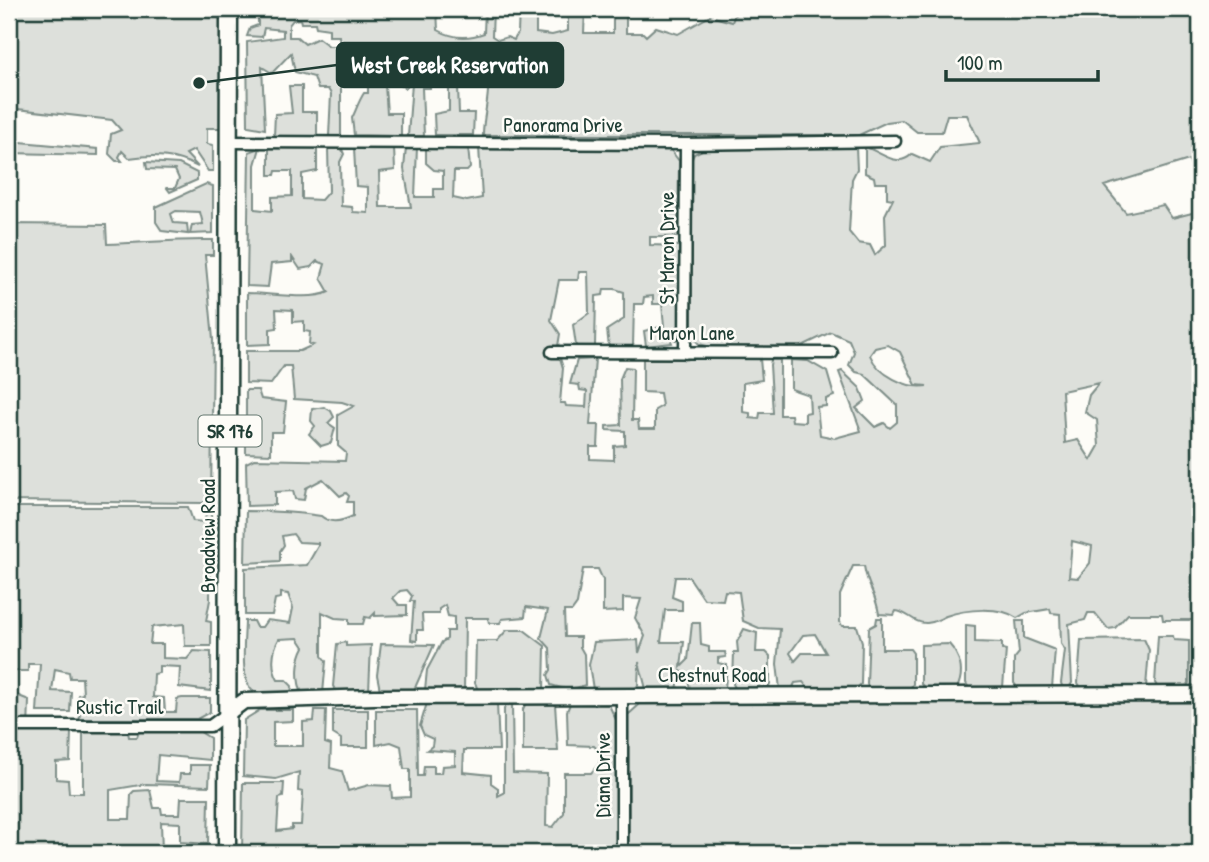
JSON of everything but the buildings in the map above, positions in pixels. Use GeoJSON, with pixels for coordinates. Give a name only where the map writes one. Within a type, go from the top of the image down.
{"type":"FeatureCollection","features":[{"type":"Feature","properties":{"kind":"main road","name":"Broadview Road"},"geometry":{"type":"LineString","coordinates":[[227,853],[229,9]]}},
{"type":"Feature","properties":{"kind":"street","name":"Panorama Drive"},"geometry":{"type":"LineString","coordinates":[[230,142],[686,144],[895,141]]}},
{"type":"Feature","properties":{"kind":"street","name":"St Maron Drive"},"geometry":{"type":"LineString","coordinates":[[685,353],[686,144]]}},
{"type":"Feature","properties":{"kind":"street","name":"Maron Lane"},"geometry":{"type":"LineString","coordinates":[[552,352],[832,353]]}},
{"type":"Feature","properties":{"kind":"street","name":"Chestnut Road"},"geometry":{"type":"LineString","coordinates":[[228,713],[244,701],[622,696],[1200,694]]}},
{"type":"Feature","properties":{"kind":"street","name":"Diana Drive"},"geometry":{"type":"LineString","coordinates":[[622,696],[622,853]]}},
{"type":"Feature","properties":{"kind":"street","name":"Rustic Trail"},"geometry":{"type":"LineString","coordinates":[[9,726],[210,726],[228,713]]}},
{"type":"Feature","properties":{"kind":"shaded area"},"geometry":{"type":"Polygon","coordinates":[[[9,9],[231,9],[231,128],[207,128],[207,144],[213,145],[213,171],[208,171],[194,150],[186,154],[198,167],[164,156],[129,158],[122,151],[119,157],[122,161],[116,161],[109,154],[111,134],[121,130],[112,120],[9,108],[9,9]]]}},
{"type":"Feature","properties":{"kind":"shaded area"},"geometry":{"type":"Polygon","coordinates":[[[258,9],[437,9],[438,30],[449,35],[466,37],[484,33],[485,9],[504,9],[493,10],[492,36],[498,40],[507,37],[514,40],[518,33],[519,9],[536,9],[536,33],[552,35],[568,31],[568,11],[548,9],[585,9],[584,33],[613,33],[613,10],[593,9],[652,9],[626,11],[626,33],[643,33],[646,36],[656,27],[678,34],[710,16],[732,22],[737,9],[1200,9],[1200,189],[1189,160],[1104,186],[1126,213],[1163,205],[1172,218],[1200,211],[1200,620],[1163,620],[1162,614],[1128,614],[1115,628],[1108,629],[1095,613],[1088,613],[1085,620],[1069,624],[1072,683],[1063,688],[1061,683],[1065,650],[1061,644],[1060,614],[1051,613],[1050,609],[1026,613],[1017,618],[992,610],[973,610],[927,623],[918,622],[896,611],[894,615],[879,614],[864,566],[853,566],[840,595],[840,622],[842,626],[857,626],[862,642],[861,684],[857,688],[807,687],[803,682],[795,683],[792,689],[780,689],[777,664],[780,629],[759,628],[743,621],[739,592],[725,591],[723,600],[704,599],[689,577],[675,577],[672,597],[682,601],[682,610],[665,610],[661,642],[684,642],[681,667],[688,660],[692,623],[700,623],[701,645],[709,647],[709,652],[725,652],[726,657],[718,658],[718,663],[727,665],[725,689],[690,688],[687,676],[681,671],[677,689],[646,689],[639,662],[638,685],[634,690],[593,689],[589,665],[594,642],[638,640],[639,653],[645,636],[635,618],[641,599],[623,598],[623,611],[603,612],[603,580],[598,569],[583,569],[577,604],[572,611],[564,611],[565,637],[580,637],[580,647],[584,654],[585,685],[568,688],[551,685],[548,675],[551,670],[550,648],[541,638],[548,610],[526,607],[525,617],[502,619],[500,623],[489,623],[488,618],[465,618],[464,691],[425,690],[427,670],[442,642],[447,639],[447,631],[454,631],[454,617],[448,616],[445,605],[439,609],[439,614],[422,614],[423,630],[417,630],[417,641],[411,640],[414,601],[410,601],[412,596],[407,590],[400,591],[393,598],[399,605],[407,605],[407,615],[375,616],[375,613],[370,618],[365,617],[363,624],[349,624],[349,619],[335,618],[322,612],[322,656],[326,661],[323,693],[302,693],[298,670],[304,647],[298,638],[279,639],[274,654],[273,665],[278,680],[286,680],[292,686],[291,693],[257,693],[251,689],[245,673],[245,621],[253,621],[256,627],[262,627],[267,620],[290,623],[293,608],[288,594],[281,593],[281,598],[275,599],[272,615],[245,615],[245,568],[307,565],[318,543],[299,542],[293,534],[282,536],[284,545],[280,551],[280,561],[245,563],[246,511],[303,514],[338,521],[353,516],[353,502],[347,502],[349,496],[346,493],[340,496],[323,479],[306,488],[304,500],[295,499],[293,491],[275,492],[275,505],[247,506],[246,463],[254,459],[345,461],[346,453],[338,446],[338,415],[354,406],[342,402],[294,399],[291,366],[284,366],[271,384],[246,383],[246,351],[300,351],[313,345],[309,344],[310,332],[304,331],[304,321],[293,322],[293,310],[276,309],[277,328],[270,329],[270,344],[247,345],[247,293],[312,296],[329,292],[321,278],[325,264],[317,261],[311,267],[300,269],[292,257],[292,262],[271,264],[268,287],[247,286],[249,152],[260,148],[255,165],[255,209],[272,211],[272,197],[292,196],[292,171],[276,171],[275,175],[269,175],[269,148],[317,148],[317,171],[302,174],[302,199],[321,200],[329,191],[328,148],[341,147],[344,154],[340,162],[341,206],[352,207],[353,212],[368,213],[368,187],[356,186],[354,148],[394,148],[395,170],[379,172],[380,207],[411,207],[404,169],[406,147],[417,147],[415,197],[434,197],[434,189],[443,189],[443,171],[434,170],[426,163],[426,147],[468,147],[470,168],[467,171],[454,171],[453,198],[467,201],[482,198],[479,147],[670,149],[679,161],[678,237],[650,237],[650,245],[679,246],[679,333],[676,340],[670,338],[672,343],[646,346],[644,331],[664,326],[662,304],[653,304],[653,296],[644,297],[643,304],[634,304],[633,346],[609,347],[607,330],[624,319],[624,292],[604,289],[603,295],[596,296],[595,346],[576,346],[573,325],[589,313],[588,272],[579,272],[578,280],[559,280],[551,320],[560,334],[556,358],[560,358],[563,368],[560,403],[586,407],[587,391],[580,390],[579,385],[570,384],[577,360],[595,359],[590,425],[599,425],[598,447],[590,447],[590,459],[614,460],[614,446],[625,445],[625,431],[606,430],[606,426],[621,425],[620,379],[625,367],[633,368],[632,420],[638,420],[639,429],[655,429],[655,410],[662,406],[660,393],[643,392],[643,359],[760,359],[762,380],[743,383],[743,412],[750,413],[750,418],[759,419],[760,413],[773,413],[770,365],[771,360],[780,360],[780,415],[791,415],[792,421],[805,422],[805,413],[810,412],[809,395],[791,389],[791,360],[808,361],[827,372],[834,396],[826,399],[826,406],[817,407],[820,435],[835,438],[861,431],[839,372],[842,371],[860,388],[865,401],[856,408],[875,427],[884,423],[890,428],[897,422],[897,405],[864,374],[856,372],[849,365],[854,352],[849,340],[831,332],[798,348],[711,347],[699,344],[692,336],[691,161],[694,154],[708,147],[856,147],[857,169],[852,179],[849,232],[858,243],[870,245],[875,255],[886,245],[885,215],[893,199],[887,198],[887,183],[875,183],[874,177],[865,173],[865,147],[895,160],[912,154],[930,162],[940,147],[980,143],[967,115],[947,115],[942,132],[917,132],[902,120],[887,122],[859,135],[483,135],[488,78],[477,83],[464,80],[462,87],[458,87],[459,113],[474,113],[473,135],[435,135],[434,114],[449,111],[449,87],[445,79],[430,79],[430,88],[422,88],[424,136],[408,136],[412,83],[405,88],[398,83],[403,66],[396,64],[384,72],[387,113],[401,113],[401,136],[354,135],[352,118],[364,93],[368,93],[368,67],[357,68],[348,84],[341,87],[341,136],[329,136],[331,94],[328,89],[318,89],[314,77],[295,72],[291,53],[272,73],[262,67],[265,129],[248,126],[247,42],[283,37],[283,30],[264,28],[262,37],[247,36],[250,28],[258,25],[258,9]],[[300,19],[293,20],[289,25],[289,37],[297,37],[305,44],[318,38],[329,46],[340,46],[339,36],[329,36],[329,29],[316,27],[315,23],[301,23],[300,19]],[[888,345],[875,348],[870,355],[879,369],[902,383],[919,386],[927,386],[916,385],[900,352],[888,345]],[[1099,383],[1062,391],[1065,443],[1078,440],[1091,460],[1099,446],[1097,420],[1085,412],[1089,395],[1099,383]],[[1072,541],[1069,577],[1078,578],[1090,563],[1092,546],[1072,541]],[[815,634],[803,635],[790,653],[795,661],[802,653],[826,653],[815,634]]]}},
{"type":"Feature","properties":{"kind":"shaded area"},"geometry":{"type":"Polygon","coordinates":[[[289,86],[302,86],[302,112],[317,112],[317,136],[274,136],[275,114],[292,113],[289,86]]]}},
{"type":"Feature","properties":{"kind":"shaded area"},"geometry":{"type":"Polygon","coordinates":[[[9,141],[98,149],[98,155],[9,153],[9,141]]]}},
{"type":"Feature","properties":{"kind":"shaded area"},"geometry":{"type":"Polygon","coordinates":[[[146,162],[179,164],[197,173],[197,180],[170,192],[167,188],[175,188],[179,179],[175,170],[147,169],[146,162]]]}},
{"type":"Feature","properties":{"kind":"shaded area"},"geometry":{"type":"Polygon","coordinates":[[[206,184],[213,186],[213,233],[190,234],[192,225],[203,224],[200,212],[176,211],[171,214],[174,223],[187,224],[188,234],[162,231],[156,222],[156,207],[206,184]]]}},
{"type":"Feature","properties":{"kind":"shaded area"},"geometry":{"type":"Polygon","coordinates":[[[9,224],[106,225],[107,244],[213,240],[213,255],[205,255],[213,339],[211,500],[202,503],[9,501],[9,224]]]}},
{"type":"Feature","properties":{"kind":"shaded area"},"geometry":{"type":"Polygon","coordinates":[[[246,390],[258,390],[261,399],[286,402],[283,432],[271,432],[271,454],[246,453],[246,390]]]}},
{"type":"Feature","properties":{"kind":"shaded area"},"geometry":{"type":"Polygon","coordinates":[[[324,407],[331,411],[334,417],[328,423],[335,428],[331,443],[321,446],[309,434],[315,426],[311,421],[312,409],[324,407]]]}},
{"type":"Feature","properties":{"kind":"shaded area"},"geometry":{"type":"Polygon","coordinates":[[[9,507],[188,507],[193,521],[205,522],[206,512],[211,511],[210,600],[206,621],[211,622],[211,646],[185,646],[184,624],[152,627],[150,644],[163,644],[163,658],[187,659],[194,651],[211,652],[211,691],[179,687],[180,667],[159,666],[159,673],[154,674],[153,697],[164,698],[165,712],[176,712],[177,699],[210,698],[210,712],[197,719],[80,719],[78,695],[83,694],[82,678],[70,678],[69,672],[55,669],[52,691],[71,692],[70,712],[37,712],[40,664],[28,664],[28,671],[9,671],[9,507]]]}},
{"type":"Feature","properties":{"kind":"shaded area"},"geometry":{"type":"Polygon","coordinates":[[[877,618],[882,618],[882,649],[910,649],[913,653],[913,684],[910,688],[869,688],[867,684],[869,628],[876,624],[877,618]]]}},
{"type":"Feature","properties":{"kind":"shaded area"},"geometry":{"type":"Polygon","coordinates":[[[1016,621],[1024,621],[1024,638],[1055,650],[1052,688],[1018,688],[1014,683],[1014,659],[1019,653],[1016,621]]]}},
{"type":"Feature","properties":{"kind":"shaded area"},"geometry":{"type":"Polygon","coordinates":[[[966,625],[975,626],[975,642],[1002,643],[1002,649],[1006,650],[1003,687],[969,688],[966,683],[966,625]]]}},
{"type":"Feature","properties":{"kind":"shaded area"},"geometry":{"type":"Polygon","coordinates":[[[744,629],[757,633],[756,652],[766,652],[770,656],[770,684],[766,689],[736,689],[733,684],[734,652],[738,652],[737,642],[744,629]]]}},
{"type":"Feature","properties":{"kind":"shaded area"},"geometry":{"type":"Polygon","coordinates":[[[507,630],[524,630],[545,646],[544,690],[478,690],[475,683],[476,641],[497,641],[507,630]]]}},
{"type":"Feature","properties":{"kind":"shaded area"},"geometry":{"type":"Polygon","coordinates":[[[1158,636],[1173,636],[1174,640],[1189,641],[1189,683],[1186,687],[1157,686],[1155,683],[1158,636]]]}},
{"type":"Feature","properties":{"kind":"shaded area"},"geometry":{"type":"Polygon","coordinates":[[[1144,639],[1149,650],[1146,687],[1081,687],[1078,683],[1081,640],[1144,639]]]}},
{"type":"Feature","properties":{"kind":"shaded area"},"geometry":{"type":"Polygon","coordinates":[[[346,642],[346,646],[371,645],[369,691],[336,692],[333,686],[337,644],[346,642]]]}},
{"type":"Feature","properties":{"kind":"shaded area"},"geometry":{"type":"Polygon","coordinates":[[[381,644],[434,645],[414,690],[380,690],[377,675],[381,644]]]}},
{"type":"Feature","properties":{"kind":"shaded area"},"geometry":{"type":"Polygon","coordinates":[[[949,644],[960,664],[961,676],[957,688],[925,688],[921,684],[921,645],[949,644]]]}},
{"type":"Feature","properties":{"kind":"shaded area"},"geometry":{"type":"Polygon","coordinates":[[[11,693],[29,700],[28,732],[71,732],[70,761],[56,762],[56,779],[68,780],[69,793],[83,793],[83,731],[128,732],[129,737],[137,737],[139,732],[200,732],[210,738],[210,760],[158,755],[156,781],[179,782],[180,774],[190,774],[190,765],[210,765],[209,786],[146,784],[110,790],[110,819],[130,819],[131,794],[134,791],[150,790],[154,808],[161,808],[162,814],[180,814],[181,798],[209,798],[208,844],[180,842],[180,823],[161,822],[162,852],[190,853],[9,853],[11,693]]]}},
{"type":"Feature","properties":{"kind":"shaded area"},"geometry":{"type":"Polygon","coordinates":[[[1200,701],[1200,853],[629,853],[628,715],[640,704],[1200,701]]]}},
{"type":"Feature","properties":{"kind":"shaded area"},"geometry":{"type":"Polygon","coordinates":[[[427,703],[497,703],[499,750],[464,750],[463,772],[491,775],[491,783],[498,788],[498,796],[504,793],[504,709],[507,703],[512,703],[513,773],[547,774],[546,826],[553,827],[564,813],[564,773],[591,773],[599,764],[601,753],[594,746],[568,745],[567,711],[570,704],[609,705],[616,720],[616,853],[242,853],[243,783],[284,783],[283,797],[279,798],[277,831],[292,829],[292,825],[301,825],[303,792],[298,791],[299,772],[276,779],[243,776],[244,720],[260,710],[293,710],[293,721],[273,722],[273,746],[303,746],[303,722],[314,721],[315,710],[326,710],[325,743],[331,745],[330,768],[342,771],[348,791],[369,785],[391,786],[392,798],[410,797],[410,769],[404,769],[401,746],[391,742],[376,745],[376,710],[417,710],[418,776],[423,776],[424,766],[434,766],[434,773],[441,773],[442,766],[455,765],[455,752],[427,750],[432,746],[433,739],[424,735],[420,726],[427,703]]]}},
{"type":"Feature","properties":{"kind":"shaded area"},"geometry":{"type":"Polygon","coordinates":[[[526,703],[555,704],[558,751],[523,751],[523,709],[526,703]]]}},
{"type":"Feature","properties":{"kind":"shaded area"},"geometry":{"type":"Polygon","coordinates":[[[333,710],[368,710],[368,747],[341,747],[341,739],[333,734],[333,710]]]}},
{"type":"Feature","properties":{"kind":"place","name":"West Creek Reservation"},"geometry":{"type":"Point","coordinates":[199,83]}}]}
